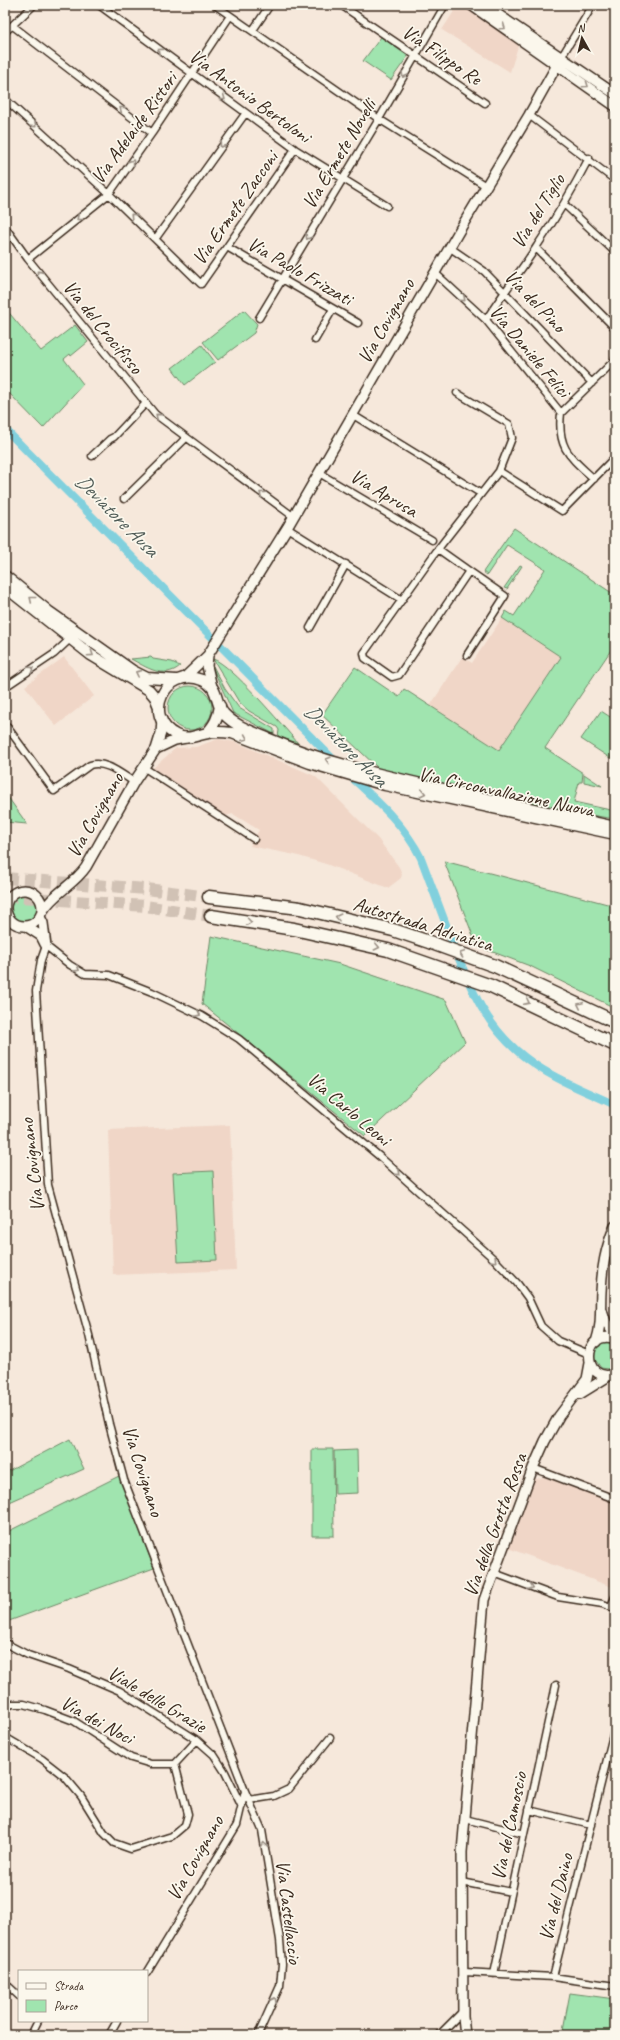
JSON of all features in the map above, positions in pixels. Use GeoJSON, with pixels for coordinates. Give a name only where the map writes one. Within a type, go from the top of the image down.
{"type":"FeatureCollection","features":[{"type":"Feature","properties":{"kind":"highway","name":"Autostrada Adriatica"},"geometry":{"type":"LineString","coordinates":[[209,897],[300,908],[393,930],[495,966],[615,1022]]}},
{"type":"Feature","properties":{"kind":"highway","name":"Autostrada Adriatica"},"geometry":{"type":"LineString","coordinates":[[211,916],[294,929],[388,950],[492,986],[615,1045]]}},
{"type":"Feature","properties":{"kind":"main road"},"geometry":{"type":"LineString","coordinates":[[5,576],[48,611],[133,670],[147,678],[160,680],[199,679],[212,687]]}},
{"type":"Feature","properties":{"kind":"main road"},"geometry":{"type":"LineString","coordinates":[[5,587],[70,639],[149,690],[159,706],[162,720],[172,732],[186,738]]}},
{"type":"Feature","properties":{"kind":"main road"},"geometry":{"type":"LineString","coordinates":[[159,706],[164,691],[180,679]]}},
{"type":"Feature","properties":{"kind":"main road","name":"Via Circonvallazione Nuova"},"geometry":{"type":"LineString","coordinates":[[212,687],[218,696],[223,713],[241,726],[306,753],[377,774],[615,827]]}},
{"type":"Feature","properties":{"kind":"main road"},"geometry":{"type":"LineString","coordinates":[[207,733],[219,716],[220,706]]}},
{"type":"Feature","properties":{"kind":"main road","name":"Via Circonvallazione Nuova"},"geometry":{"type":"LineString","coordinates":[[186,738],[197,737],[207,733],[219,731],[232,733],[310,763],[385,785],[615,834]]}},
{"type":"Feature","properties":{"kind":"street"},"geometry":{"type":"LineString","coordinates":[[5,32],[34,5]]}},
{"type":"Feature","properties":{"kind":"street","name":"Via Antonio Bertoloni"},"geometry":{"type":"LineString","coordinates":[[99,5],[191,75],[295,149],[342,180],[387,206]]}},
{"type":"Feature","properties":{"kind":"street"},"geometry":{"type":"LineString","coordinates":[[215,5],[379,120],[486,186]]}},
{"type":"Feature","properties":{"kind":"street"},"geometry":{"type":"LineString","coordinates":[[252,30],[270,5]]}},
{"type":"Feature","properties":{"kind":"street","name":"Via Filippo Re"},"geometry":{"type":"LineString","coordinates":[[341,5],[485,103]]}},
{"type":"Feature","properties":{"kind":"street","name":"Via Ermete Novelli"},"geometry":{"type":"LineString","coordinates":[[259,318],[379,120],[445,5]]}},
{"type":"Feature","properties":{"kind":"street"},"geometry":{"type":"LineString","coordinates":[[471,5],[615,94]]}},
{"type":"Feature","properties":{"kind":"street"},"geometry":{"type":"LineString","coordinates":[[484,5],[559,60],[615,106]]}},
{"type":"Feature","properties":{"kind":"street","name":"Via Covignano"},"geometry":{"type":"LineString","coordinates":[[180,679],[208,655],[294,517],[434,272],[529,115],[559,60],[593,5]]}},
{"type":"Feature","properties":{"kind":"street","name":"Via Adelaide Ristori"},"geometry":{"type":"LineString","coordinates":[[28,259],[110,194],[230,16]]}},
{"type":"Feature","properties":{"kind":"street"},"geometry":{"type":"LineString","coordinates":[[13,26],[152,133]]}},
{"type":"Feature","properties":{"kind":"street"},"geometry":{"type":"LineString","coordinates":[[5,99],[110,194],[156,238],[245,114]]}},
{"type":"Feature","properties":{"kind":"street"},"geometry":{"type":"LineString","coordinates":[[529,115],[589,158],[615,180]]}},
{"type":"Feature","properties":{"kind":"street","name":"Via Ermete Zacconi"},"geometry":{"type":"LineString","coordinates":[[156,238],[201,284],[295,149]]}},
{"type":"Feature","properties":{"kind":"street","name":"Via del Tiglio"},"geometry":{"type":"LineString","coordinates":[[486,320],[504,291],[536,248],[564,204],[589,158]]}},
{"type":"Feature","properties":{"kind":"street"},"geometry":{"type":"LineString","coordinates":[[564,204],[615,252]]}},
{"type":"Feature","properties":{"kind":"street","name":"Via del Crocifisso"},"geometry":{"type":"LineString","coordinates":[[5,227],[28,259],[155,414],[294,517]]}},
{"type":"Feature","properties":{"kind":"street","name":"Via Paolo Frizzati"},"geometry":{"type":"LineString","coordinates":[[227,247],[358,323]]}},
{"type":"Feature","properties":{"kind":"street","name":"Via del Pino"},"geometry":{"type":"LineString","coordinates":[[449,247],[484,270],[592,383]]}},
{"type":"Feature","properties":{"kind":"street"},"geometry":{"type":"LineString","coordinates":[[536,248],[615,328]]}},
{"type":"Feature","properties":{"kind":"street","name":"Via Daniele Felici"},"geometry":{"type":"LineString","coordinates":[[434,272],[486,320],[561,413],[559,429],[563,445],[575,462],[594,479]]}},
{"type":"Feature","properties":{"kind":"street"},"geometry":{"type":"LineString","coordinates":[[315,340],[333,309]]}},
{"type":"Feature","properties":{"kind":"street"},"geometry":{"type":"LineString","coordinates":[[561,413],[615,360]]}},
{"type":"Feature","properties":{"kind":"street"},"geometry":{"type":"LineString","coordinates":[[457,393],[509,424],[512,438],[499,471],[480,493],[438,549],[364,653],[366,658],[392,677],[399,675],[470,571]]}},
{"type":"Feature","properties":{"kind":"street"},"geometry":{"type":"LineString","coordinates":[[92,456],[114,437],[146,404]]}},
{"type":"Feature","properties":{"kind":"street"},"geometry":{"type":"LineString","coordinates":[[353,415],[480,493]]}},
{"type":"Feature","properties":{"kind":"street"},"geometry":{"type":"LineString","coordinates":[[124,500],[186,438]]}},
{"type":"Feature","properties":{"kind":"street"},"geometry":{"type":"LineString","coordinates":[[499,471],[562,511],[615,457]]}},
{"type":"Feature","properties":{"kind":"street","name":"Via Aprusa"},"geometry":{"type":"LineString","coordinates":[[319,473],[432,540]]}},
{"type":"Feature","properties":{"kind":"street"},"geometry":{"type":"LineString","coordinates":[[287,528],[402,600]]}},
{"type":"Feature","properties":{"kind":"street"},"geometry":{"type":"LineString","coordinates":[[438,549],[505,596],[467,655]]}},
{"type":"Feature","properties":{"kind":"street"},"geometry":{"type":"LineString","coordinates":[[310,628],[346,564]]}},
{"type":"Feature","properties":{"kind":"street"},"geometry":{"type":"LineString","coordinates":[[5,687],[70,639]]}},
{"type":"Feature","properties":{"kind":"street"},"geometry":{"type":"LineString","coordinates":[[208,655],[207,666],[212,687]]}},
{"type":"Feature","properties":{"kind":"street","name":"Via Covignano"},"geometry":{"type":"LineString","coordinates":[[42,915],[47,904],[59,892],[78,878],[143,767],[156,749],[161,733],[162,720]]}},
{"type":"Feature","properties":{"kind":"street"},"geometry":{"type":"LineString","coordinates":[[5,724],[54,791],[90,765],[96,763],[103,764],[134,782]]}},
{"type":"Feature","properties":{"kind":"street","name":"Via Covignano"},"geometry":{"type":"LineString","coordinates":[[156,749],[175,740],[186,738]]}},
{"type":"Feature","properties":{"kind":"street"},"geometry":{"type":"LineString","coordinates":[[143,767],[254,839]]}},
{"type":"Feature","properties":{"kind":"street"},"geometry":{"type":"LineString","coordinates":[[46,946],[41,936],[27,927],[15,924],[8,920],[6,910],[7,901],[17,892],[22,890],[44,894],[59,892]]}},
{"type":"Feature","properties":{"kind":"street"},"geometry":{"type":"LineString","coordinates":[[33,892],[41,901],[46,946]]}},
{"type":"Feature","properties":{"kind":"street"},"geometry":{"type":"LineString","coordinates":[[27,927],[32,925],[42,915]]}},
{"type":"Feature","properties":{"kind":"street","name":"Via Covignano"},"geometry":{"type":"LineString","coordinates":[[46,946],[41,960],[36,991],[48,1185],[89,1335],[109,1424],[124,1480],[244,1792],[237,1825],[148,1970]]}},
{"type":"Feature","properties":{"kind":"street","name":"Via Carlo Leoni"},"geometry":{"type":"LineString","coordinates":[[46,946],[70,965],[85,974],[109,976],[152,992],[202,1016],[239,1039],[379,1156],[495,1260],[518,1283],[541,1326],[558,1341],[589,1354]]}},
{"type":"Feature","properties":{"kind":"street"},"geometry":{"type":"LineString","coordinates":[[612,1375],[598,1372],[590,1363],[589,1354],[599,1333],[602,1308],[602,1275],[606,1247],[615,1226]]}},
{"type":"Feature","properties":{"kind":"street"},"geometry":{"type":"LineString","coordinates":[[602,1308],[606,1322],[615,1338]]}},
{"type":"Feature","properties":{"kind":"street"},"geometry":{"type":"LineString","coordinates":[[596,1342],[607,1337],[615,1338]]}},
{"type":"Feature","properties":{"kind":"street","name":"Via della Grotta Rossa"},"geometry":{"type":"LineString","coordinates":[[465,2035],[462,1852],[484,1600],[533,1468],[545,1441],[559,1416],[575,1397],[587,1379],[590,1363]]}},
{"type":"Feature","properties":{"kind":"street","name":"Via della Grotta Rossa"},"geometry":{"type":"LineString","coordinates":[[575,1397],[612,1375]]}},
{"type":"Feature","properties":{"kind":"street"},"geometry":{"type":"LineString","coordinates":[[533,1468],[615,1499]]}},
{"type":"Feature","properties":{"kind":"street"},"geometry":{"type":"LineString","coordinates":[[494,1573],[558,1597],[613,1608],[615,1597]]}},
{"type":"Feature","properties":{"kind":"street","name":"Viale delle Grazie"},"geometry":{"type":"LineString","coordinates":[[5,1643],[28,1655],[69,1669],[120,1691],[197,1740],[214,1755],[225,1772],[241,1805]]}},
{"type":"Feature","properties":{"kind":"street","name":"Via del Camoscio"},"geometry":{"type":"LineString","coordinates":[[494,1974],[556,1685]]}},
{"type":"Feature","properties":{"kind":"street","name":"Via dei Noci"},"geometry":{"type":"LineString","coordinates":[[5,1708],[12,1704],[24,1704],[44,1710],[74,1721],[131,1758],[151,1764],[175,1764]]}},
{"type":"Feature","properties":{"kind":"street","name":"Via del Daino"},"geometry":{"type":"LineString","coordinates":[[553,1977],[615,1727]]}},
{"type":"Feature","properties":{"kind":"street"},"geometry":{"type":"LineString","coordinates":[[5,1737],[42,1759],[65,1777],[81,1796],[104,1833],[114,1843],[131,1850],[172,1836],[185,1825],[188,1814],[175,1764],[197,1740]]}},
{"type":"Feature","properties":{"kind":"street"},"geometry":{"type":"LineString","coordinates":[[248,1800],[274,1796],[289,1788],[330,1738]]}},
{"type":"Feature","properties":{"kind":"street","name":"Via Castellaccio"},"geometry":{"type":"LineString","coordinates":[[244,1792],[262,1830],[280,1940],[282,1964],[280,1986],[258,2035]]}},
{"type":"Feature","properties":{"kind":"street"},"geometry":{"type":"LineString","coordinates":[[529,1810],[591,1825]]}},
{"type":"Feature","properties":{"kind":"street"},"geometry":{"type":"LineString","coordinates":[[465,1819],[524,1834]]}},
{"type":"Feature","properties":{"kind":"street"},"geometry":{"type":"LineString","coordinates":[[462,1882],[511,1892]]}},
{"type":"Feature","properties":{"kind":"street"},"geometry":{"type":"LineString","coordinates":[[464,1972],[553,1977],[615,1984]]}},
{"type":"Feature","properties":{"kind":"street"},"geometry":{"type":"LineString","coordinates":[[5,1983],[18,1995]]}},
{"type":"Feature","properties":{"kind":"street"},"geometry":{"type":"LineString","coordinates":[[439,2035],[464,2010]]}},
{"type":"Feature","properties":{"kind":"street"},"geometry":{"type":"LineString","coordinates":[[31,2035],[38,2022]]}},
{"type":"Feature","properties":{"kind":"street"},"geometry":{"type":"LineString","coordinates":[[109,2035],[116,2022]]}},
{"type":"Feature","properties":{"kind":"shaded area"},"geometry":{"type":"Polygon","coordinates":[[[458,5],[463,5],[519,43],[510,72],[442,30],[458,5]]]}},
{"type":"Feature","properties":{"kind":"shaded area"},"geometry":{"type":"Polygon","coordinates":[[[502,618],[561,657],[499,750],[430,706],[462,657],[472,663],[502,618]]]}},
{"type":"Feature","properties":{"kind":"shaded area"},"geometry":{"type":"Polygon","coordinates":[[[64,657],[94,696],[56,726],[25,686],[64,657]]]}},
{"type":"Feature","properties":{"kind":"shaded area"},"geometry":{"type":"Polygon","coordinates":[[[218,739],[235,742],[315,776],[378,839],[399,867],[402,874],[401,878],[388,888],[326,864],[295,855],[250,846],[259,830],[233,814],[225,816],[153,768],[176,748],[196,747],[218,739]]]}},
{"type":"Feature","properties":{"kind":"shaded area"},"geometry":{"type":"Polygon","coordinates":[[[230,1125],[236,1270],[113,1275],[108,1130],[230,1125]]]}},
{"type":"Feature","properties":{"kind":"shaded area"},"geometry":{"type":"Polygon","coordinates":[[[545,1477],[615,1503],[615,1579],[612,1587],[508,1548],[532,1480],[545,1477]]]}},
{"type":"Feature","properties":{"kind":"green space"},"geometry":{"type":"Polygon","coordinates":[[[381,37],[408,56],[391,80],[363,61],[381,37]]]}},
{"type":"Feature","properties":{"kind":"green space"},"geometry":{"type":"Polygon","coordinates":[[[5,308],[41,351],[75,325],[88,342],[71,356],[70,354],[64,359],[83,384],[43,428],[5,389],[5,308]]]}},
{"type":"Feature","properties":{"kind":"green space"},"geometry":{"type":"Polygon","coordinates":[[[244,310],[257,324],[254,333],[218,360],[203,342],[244,310]]]}},
{"type":"Feature","properties":{"kind":"green space"},"geometry":{"type":"Polygon","coordinates":[[[202,345],[215,362],[185,385],[172,368],[202,345]]]}},
{"type":"Feature","properties":{"kind":"green space"},"geometry":{"type":"Polygon","coordinates":[[[514,528],[615,595],[615,644],[545,748],[583,773],[582,782],[579,782],[574,802],[615,811],[615,819],[571,812],[379,769],[322,715],[355,667],[399,697],[404,689],[499,750],[561,657],[502,618],[506,611],[514,616],[545,569],[507,545],[487,575],[483,572],[514,528]]]}},
{"type":"Feature","properties":{"kind":"green space"},"geometry":{"type":"Polygon","coordinates":[[[520,565],[522,566],[507,589],[504,588],[520,565]]]}},
{"type":"Feature","properties":{"kind":"green space"},"geometry":{"type":"Polygon","coordinates":[[[151,657],[153,659],[172,662],[180,666],[168,672],[161,672],[155,671],[131,659],[151,657]]]}},
{"type":"Feature","properties":{"kind":"green space"},"geometry":{"type":"Polygon","coordinates":[[[213,659],[221,663],[244,683],[298,743],[278,737],[279,730],[277,727],[249,711],[239,702],[213,659]]]}},
{"type":"Feature","properties":{"kind":"green space"},"geometry":{"type":"Polygon","coordinates":[[[211,664],[225,689],[239,708],[274,729],[274,734],[233,713],[211,664]]]}},
{"type":"Feature","properties":{"kind":"green space"},"geometry":{"type":"Polygon","coordinates":[[[186,686],[194,686],[206,692],[212,704],[212,712],[206,724],[194,730],[186,730],[174,724],[168,712],[168,704],[174,692],[186,686]]]}},
{"type":"Feature","properties":{"kind":"green space"},"geometry":{"type":"Polygon","coordinates":[[[601,711],[615,720],[615,751],[610,758],[581,739],[601,711]]]}},
{"type":"Feature","properties":{"kind":"green space"},"geometry":{"type":"Polygon","coordinates":[[[584,774],[602,786],[584,782],[584,774]]]}},
{"type":"Feature","properties":{"kind":"green space"},"geometry":{"type":"Polygon","coordinates":[[[5,793],[27,824],[5,822],[5,793]]]}},
{"type":"Feature","properties":{"kind":"green space"},"geometry":{"type":"Polygon","coordinates":[[[444,861],[615,906],[615,1008],[530,966],[477,946],[444,861]]]}},
{"type":"Feature","properties":{"kind":"green space"},"geometry":{"type":"Polygon","coordinates":[[[24,894],[34,898],[38,908],[34,918],[24,922],[14,918],[10,908],[14,898],[24,894]]]}},
{"type":"Feature","properties":{"kind":"green space"},"geometry":{"type":"Polygon","coordinates":[[[211,936],[340,964],[446,1000],[465,1042],[365,1136],[202,1004],[211,936]]]}},
{"type":"Feature","properties":{"kind":"green space"},"geometry":{"type":"Polygon","coordinates":[[[213,1171],[217,1260],[178,1262],[173,1173],[213,1171]]]}},
{"type":"Feature","properties":{"kind":"green space"},"geometry":{"type":"Polygon","coordinates":[[[603,1342],[615,1343],[615,1368],[601,1368],[594,1358],[595,1350],[603,1342]]]}},
{"type":"Feature","properties":{"kind":"green space"},"geometry":{"type":"Polygon","coordinates":[[[70,1439],[84,1469],[5,1504],[5,1473],[70,1439]]]}},
{"type":"Feature","properties":{"kind":"green space"},"geometry":{"type":"Polygon","coordinates":[[[312,1449],[333,1449],[334,1536],[312,1536],[312,1449]]]}},
{"type":"Feature","properties":{"kind":"green space"},"geometry":{"type":"Polygon","coordinates":[[[357,1450],[358,1493],[335,1494],[334,1451],[357,1450]]]}},
{"type":"Feature","properties":{"kind":"green space"},"geometry":{"type":"Polygon","coordinates":[[[119,1476],[154,1568],[9,1621],[5,1614],[5,1533],[119,1476]]]}},
{"type":"Feature","properties":{"kind":"green space"},"geometry":{"type":"Polygon","coordinates":[[[570,1993],[615,1999],[615,2035],[562,2035],[570,1993]]]}},
{"type":"Feature","properties":{"kind":"waterway","name":"Deviatore Ausa"},"geometry":{"type":"LineString","coordinates":[[5,429],[336,762]]}},
{"type":"Feature","properties":{"kind":"waterway","name":"Deviatore Ausa"},"geometry":{"type":"LineString","coordinates":[[349,775],[398,823],[421,858],[465,975],[492,1024],[518,1051],[543,1070],[615,1105]]}},
{"type":"Feature","properties":{"kind":"tunnel"},"geometry":{"type":"LineString","coordinates":[[5,878],[147,889],[209,897]]}},
{"type":"Feature","properties":{"kind":"tunnel"},"geometry":{"type":"LineString","coordinates":[[5,896],[145,906],[211,916]]}}]}
